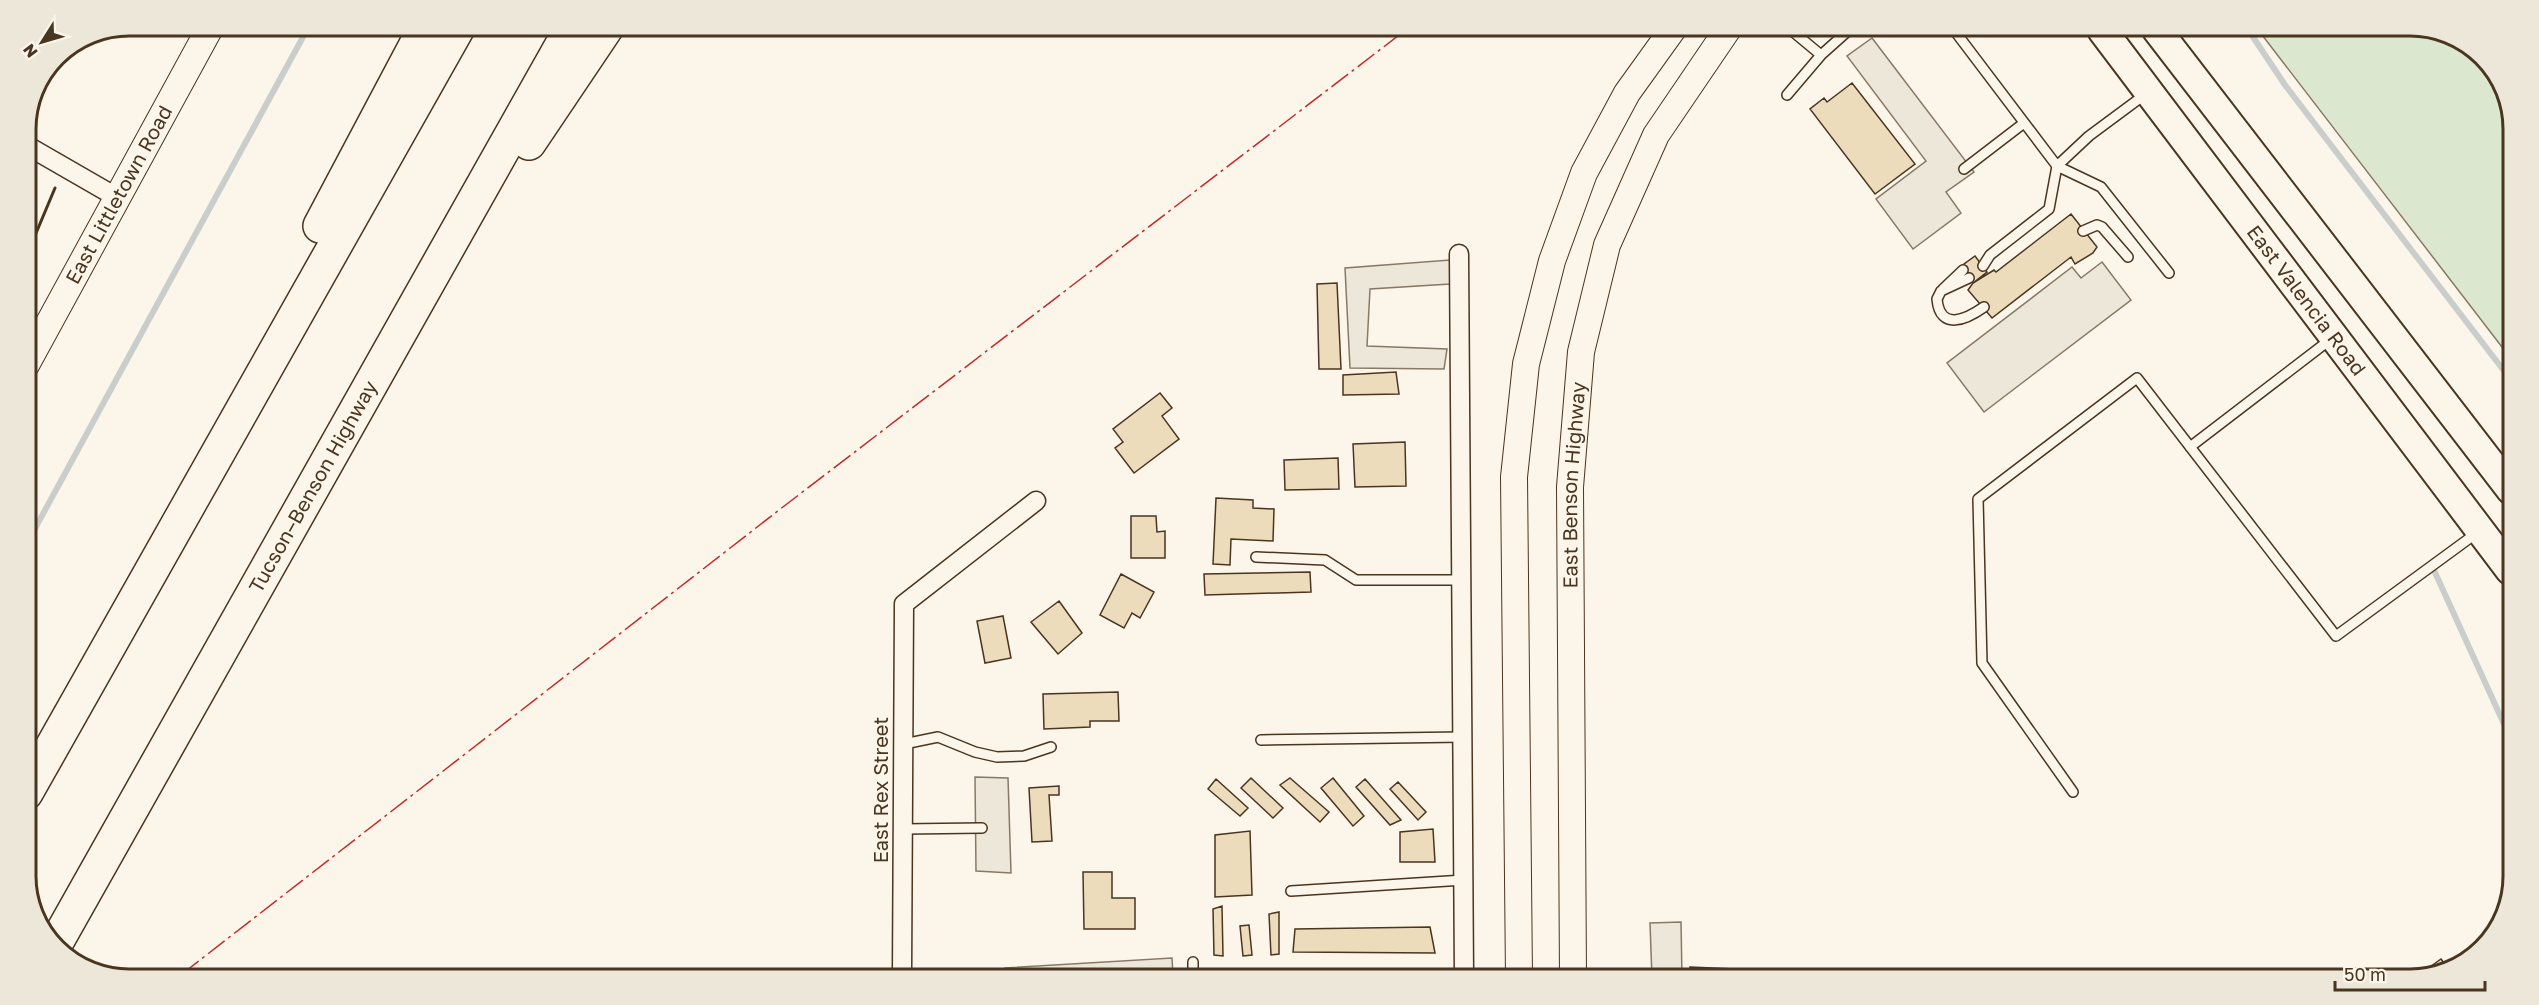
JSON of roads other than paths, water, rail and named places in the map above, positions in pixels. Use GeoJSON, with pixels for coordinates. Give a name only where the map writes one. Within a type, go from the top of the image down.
{"type":"FeatureCollection","features":[{"type":"Feature","properties":{"kind":"highway"},"geometry":{"type":"LineString","coordinates":[[36,773],[421,36]]}},
{"type":"Feature","properties":{"kind":"highway"},"geometry":{"type":"LineString","coordinates":[[36,774],[453,36]]}},
{"type":"Feature","properties":{"kind":"highway","name":"Tucson–Benson Highway"},"geometry":{"type":"LineString","coordinates":[[59,937],[567,36]]}},
{"type":"Feature","properties":{"kind":"highway"},"geometry":{"type":"LineString","coordinates":[[377,372],[600,36]]}},
{"type":"Feature","properties":{"kind":"main road","name":"East Littletown Road"},"geometry":{"type":"LineString","coordinates":[[36,347],[206,36]]}},
{"type":"Feature","properties":{"kind":"main road"},"geometry":{"type":"LineString","coordinates":[[1519,969],[1514,477],[1526,364],[1552,261],[1584,174],[1628,93],[1668,36]]}},
{"type":"Feature","properties":{"kind":"main road","name":"East Benson Highway"},"geometry":{"type":"LineString","coordinates":[[1573,969],[1570,487],[1581,352],[1607,244],[1656,135],[1723,36]]}},
{"type":"Feature","properties":{"kind":"main road","name":"East Valencia Road"},"geometry":{"type":"LineString","coordinates":[[2107,36],[2503,561]]}},
{"type":"Feature","properties":{"kind":"main road"},"geometry":{"type":"LineString","coordinates":[[2162,36],[2503,480]]}},
{"type":"Feature","properties":{"kind":"street"},"geometry":{"type":"LineString","coordinates":[[36,151],[118,198]]}},
{"type":"Feature","properties":{"kind":"street"},"geometry":{"type":"LineString","coordinates":[[1459,254],[1464,969]]}},
{"type":"Feature","properties":{"kind":"street","name":"East Rex Street"},"geometry":{"type":"LineString","coordinates":[[902,969],[904,604],[1036,501]]}},
{"type":"Feature","properties":{"kind":"lane"},"geometry":{"type":"LineString","coordinates":[[1798,36],[1821,55]]}},
{"type":"Feature","properties":{"kind":"lane"},"geometry":{"type":"LineString","coordinates":[[1787,95],[1821,55],[1842,36]]}},
{"type":"Feature","properties":{"kind":"lane"},"geometry":{"type":"LineString","coordinates":[[1959,36],[2057,166],[2101,187],[2169,273]]}},
{"type":"Feature","properties":{"kind":"lane"},"geometry":{"type":"LineString","coordinates":[[1980,263],[2049,209],[2057,166],[2089,136],[2148,91]]}},
{"type":"Feature","properties":{"kind":"lane"},"geometry":{"type":"LineString","coordinates":[[1964,169],[2024,123]]}},
{"type":"Feature","properties":{"kind":"lane"},"geometry":{"type":"LineString","coordinates":[[2084,231],[2097,225],[2103,227],[2128,257]]}},
{"type":"Feature","properties":{"kind":"lane"},"geometry":{"type":"LineString","coordinates":[[1966,274],[1941,291],[1937,305],[1949,319],[1954,321],[1966,319],[1984,307]]}},
{"type":"Feature","properties":{"kind":"lane"},"geometry":{"type":"LineString","coordinates":[[2190,447],[2334,336]]}},
{"type":"Feature","properties":{"kind":"lane"},"geometry":{"type":"LineString","coordinates":[[2073,792],[1982,663],[1978,499],[2137,378],[2336,636],[2480,530]]}},
{"type":"Feature","properties":{"kind":"lane"},"geometry":{"type":"LineString","coordinates":[[1256,557],[1325,560],[1356,580],[1461,580]]}},
{"type":"Feature","properties":{"kind":"lane"},"geometry":{"type":"LineString","coordinates":[[904,744],[938,737],[975,752],[997,757],[1024,756],[1051,747]]}},
{"type":"Feature","properties":{"kind":"lane"},"geometry":{"type":"LineString","coordinates":[[1261,740],[1463,737]]}},
{"type":"Feature","properties":{"kind":"lane"},"geometry":{"type":"LineString","coordinates":[[903,829],[982,828]]}},
{"type":"Feature","properties":{"kind":"lane"},"geometry":{"type":"LineString","coordinates":[[1291,891],[1464,880]]}},
{"type":"Feature","properties":{"kind":"lane"},"geometry":{"type":"LineString","coordinates":[[1193,962],[1194,969]]}},
{"type":"Feature","properties":{"kind":"waterway"},"geometry":{"type":"LineString","coordinates":[[36,527],[304,36]]}},
{"type":"Feature","properties":{"kind":"waterway"},"geometry":{"type":"LineString","coordinates":[[2252,36],[2285,85],[2503,370]]}},
{"type":"Feature","properties":{"kind":"waterway"},"geometry":{"type":"LineString","coordinates":[[2433,568],[2503,722]]}}]}
